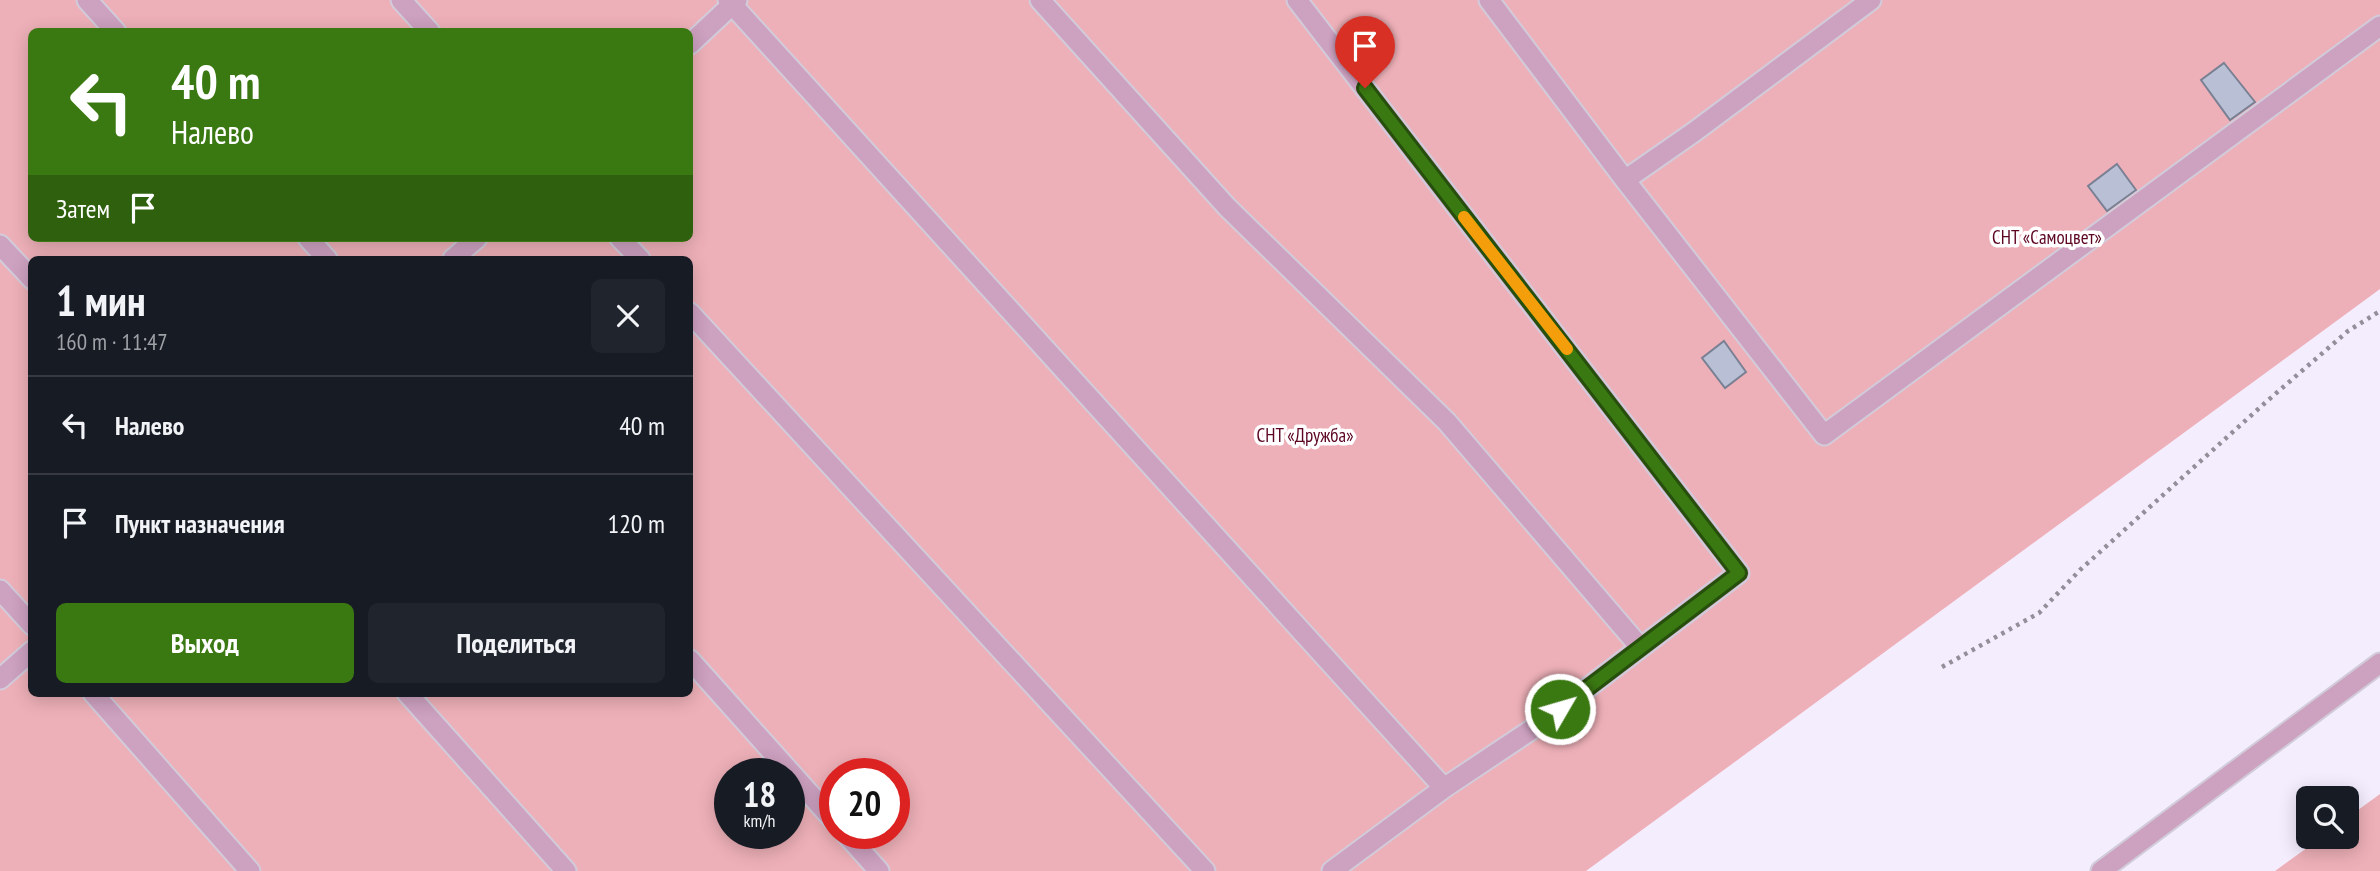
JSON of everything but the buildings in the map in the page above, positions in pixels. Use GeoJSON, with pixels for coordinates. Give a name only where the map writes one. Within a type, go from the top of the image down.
{"type":"FeatureCollection","features":[{"type":"Feature","properties":{"kind":"lane"},"geometry":{"type":"LineString","coordinates":[[87,0],[112,28]]}},
{"type":"Feature","properties":{"kind":"lane"},"geometry":{"type":"LineString","coordinates":[[401,0],[426,28]]}},
{"type":"Feature","properties":{"kind":"lane"},"geometry":{"type":"LineString","coordinates":[[1041,0],[1227,207],[1447,422],[1640,647]]}},
{"type":"Feature","properties":{"kind":"lane"},"geometry":{"type":"LineString","coordinates":[[1297,0],[1739,573],[1540,724],[1444,788],[1332,871]]}},
{"type":"Feature","properties":{"kind":"lane"},"geometry":{"type":"LineString","coordinates":[[1489,0],[1824,435],[2380,26]]}},
{"type":"Feature","properties":{"kind":"lane"},"geometry":{"type":"LineString","coordinates":[[1625,180],[1871,0]]}},
{"type":"Feature","properties":{"kind":"lane"},"geometry":{"type":"LineString","coordinates":[[693,41],[733,1],[1444,788]]}},
{"type":"Feature","properties":{"kind":"lane"},"geometry":{"type":"LineString","coordinates":[[312,242],[324,256]]}},
{"type":"Feature","properties":{"kind":"lane"},"geometry":{"type":"LineString","coordinates":[[456,256],[472,242]]}},
{"type":"Feature","properties":{"kind":"lane"},"geometry":{"type":"LineString","coordinates":[[624,242],[637,256]]}},
{"type":"Feature","properties":{"kind":"lane"},"geometry":{"type":"LineString","coordinates":[[0,244],[28,275]]}},
{"type":"Feature","properties":{"kind":"lane"},"geometry":{"type":"LineString","coordinates":[[693,316],[1205,871]]}},
{"type":"Feature","properties":{"kind":"lane"},"geometry":{"type":"LineString","coordinates":[[0,590],[28,621]]}},
{"type":"Feature","properties":{"kind":"lane"},"geometry":{"type":"LineString","coordinates":[[0,679],[28,654]]}},
{"type":"Feature","properties":{"kind":"lane"},"geometry":{"type":"LineString","coordinates":[[693,663],[819,804]]}},
{"type":"Feature","properties":{"kind":"lane"},"geometry":{"type":"LineString","coordinates":[[2101,871],[2380,663]]}},
{"type":"Feature","properties":{"kind":"lane"},"geometry":{"type":"LineString","coordinates":[[97,697],[250,871]]}},
{"type":"Feature","properties":{"kind":"lane"},"geometry":{"type":"LineString","coordinates":[[411,697],[566,871]]}},
{"type":"Feature","properties":{"kind":"lane"},"geometry":{"type":"LineString","coordinates":[[859,849],[879,871]]}},
{"type":"Feature","properties":{"kind":"path"},"geometry":{"type":"LineString","coordinates":[[1942,667],[2039,614],[2080,570],[2256,411],[2348,331],[2380,311]]}},
{"type":"Feature","properties":{"kind":"green space","name":"СНТ «Дружба»"},"geometry":{"type":"Polygon","coordinates":[[[0,0],[2380,0],[2380,289],[1586,871],[0,871],[0,0]]]}},
{"type":"Feature","properties":{"kind":"green space"},"geometry":{"type":"Polygon","coordinates":[[[2380,794],[2380,871],[2275,871],[2305,849],[2359,849],[2359,809],[2380,794]]]}},
{"type":"Feature","properties":{"kind":"slow traffic"},"geometry":{"type":"LineString","coordinates":[[1464,217],[1567,349]]}},
{"type":"Feature","properties":{"kind":"route"},"geometry":{"type":"LineString","coordinates":[[1365,88],[1739,573],[1560,709]]}},
{"type":"Feature","properties":{"kind":"park label","name":"СНТ «Самоцвет»"},"geometry":{"type":"Point","coordinates":[2047,237]}}]}
